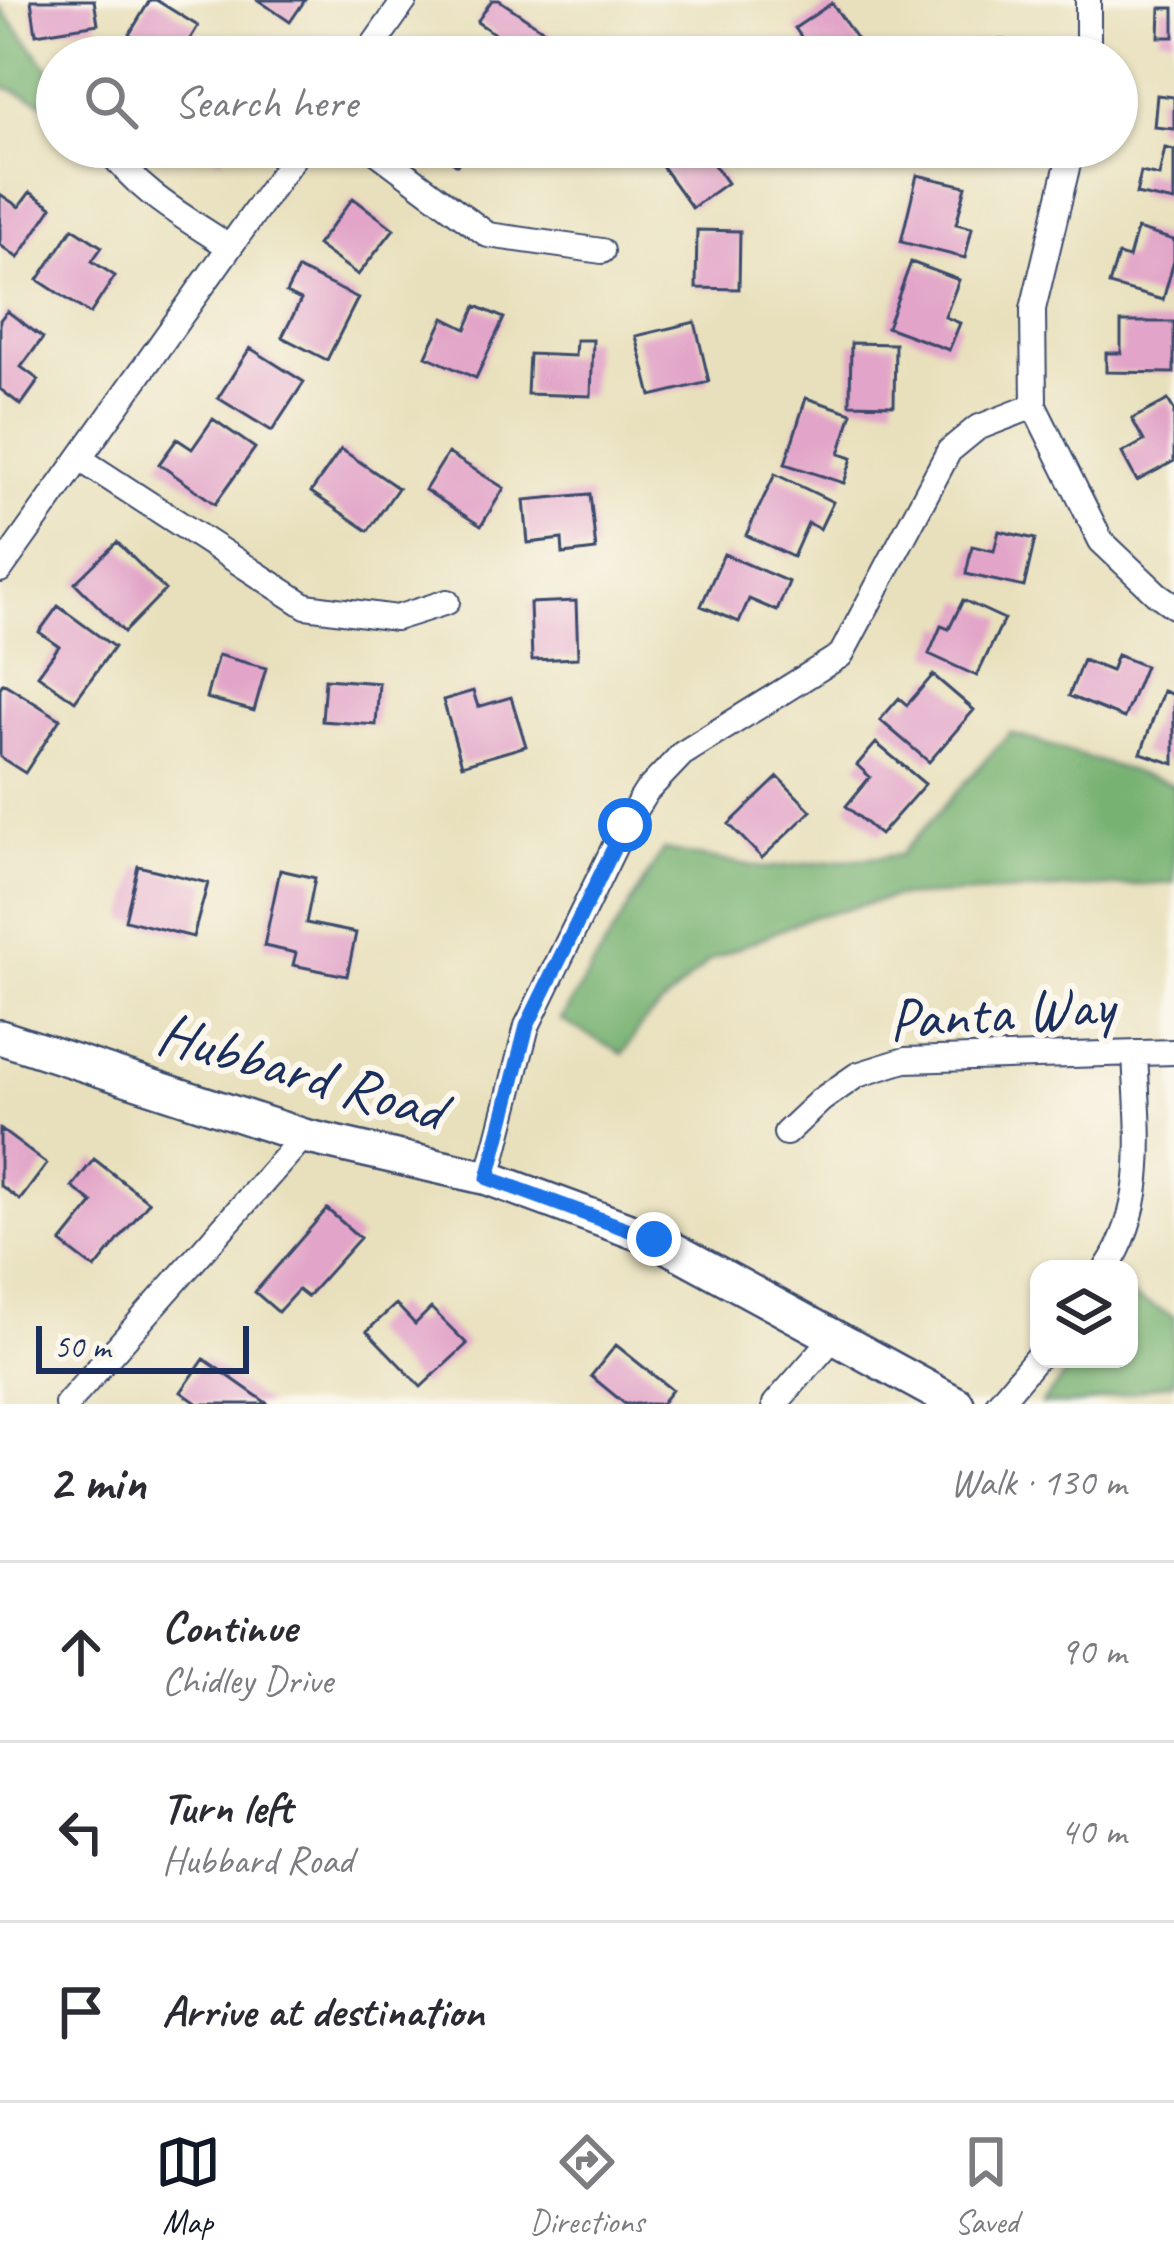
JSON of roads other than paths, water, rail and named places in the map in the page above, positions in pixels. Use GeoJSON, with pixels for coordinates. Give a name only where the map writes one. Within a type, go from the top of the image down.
{"type":"FeatureCollection","features":[{"type":"Feature","properties":{"kind":"main road","name":"Hubbard Road"},"geometry":{"type":"LineString","coordinates":[[0,1037],[304,1136],[488,1178],[654,1239],[957,1404]]}},
{"type":"Feature","properties":{"kind":"street"},"geometry":{"type":"LineString","coordinates":[[380,36],[405,0]]}},
{"type":"Feature","properties":{"kind":"street"},"geometry":{"type":"LineString","coordinates":[[1088,0],[1088,36]]}},
{"type":"Feature","properties":{"kind":"street"},"geometry":{"type":"LineString","coordinates":[[121,168],[145,191],[228,246]]}},
{"type":"Feature","properties":{"kind":"street"},"geometry":{"type":"LineString","coordinates":[[0,569],[286,168]]}},
{"type":"Feature","properties":{"kind":"street"},"geometry":{"type":"LineString","coordinates":[[398,168],[488,235],[602,250]]}},
{"type":"Feature","properties":{"kind":"street"},"geometry":{"type":"LineString","coordinates":[[1067,168],[1034,309],[1034,406],[1101,541],[1174,606]]}},
{"type":"Feature","properties":{"kind":"street"},"geometry":{"type":"LineString","coordinates":[[488,1178],[527,1026],[625,825],[646,792],[682,754],[841,655],[949,451],[977,428],[1034,406]]}},
{"type":"Feature","properties":{"kind":"street"},"geometry":{"type":"LineString","coordinates":[[80,459],[306,606],[396,618],[447,602]]}},
{"type":"Feature","properties":{"kind":"street","name":"Panta Way"},"geometry":{"type":"LineString","coordinates":[[786,1133],[857,1075],[905,1060],[1174,1052]]}},
{"type":"Feature","properties":{"kind":"street"},"geometry":{"type":"LineString","coordinates":[[1111,1260],[1126,1231],[1139,1173],[1136,1053]]}},
{"type":"Feature","properties":{"kind":"street"},"geometry":{"type":"LineString","coordinates":[[67,1404],[304,1136]]}},
{"type":"Feature","properties":{"kind":"street"},"geometry":{"type":"LineString","coordinates":[[775,1404],[834,1336]]}},
{"type":"Feature","properties":{"kind":"street"},"geometry":{"type":"LineString","coordinates":[[998,1404],[1030,1366]]}}]}
